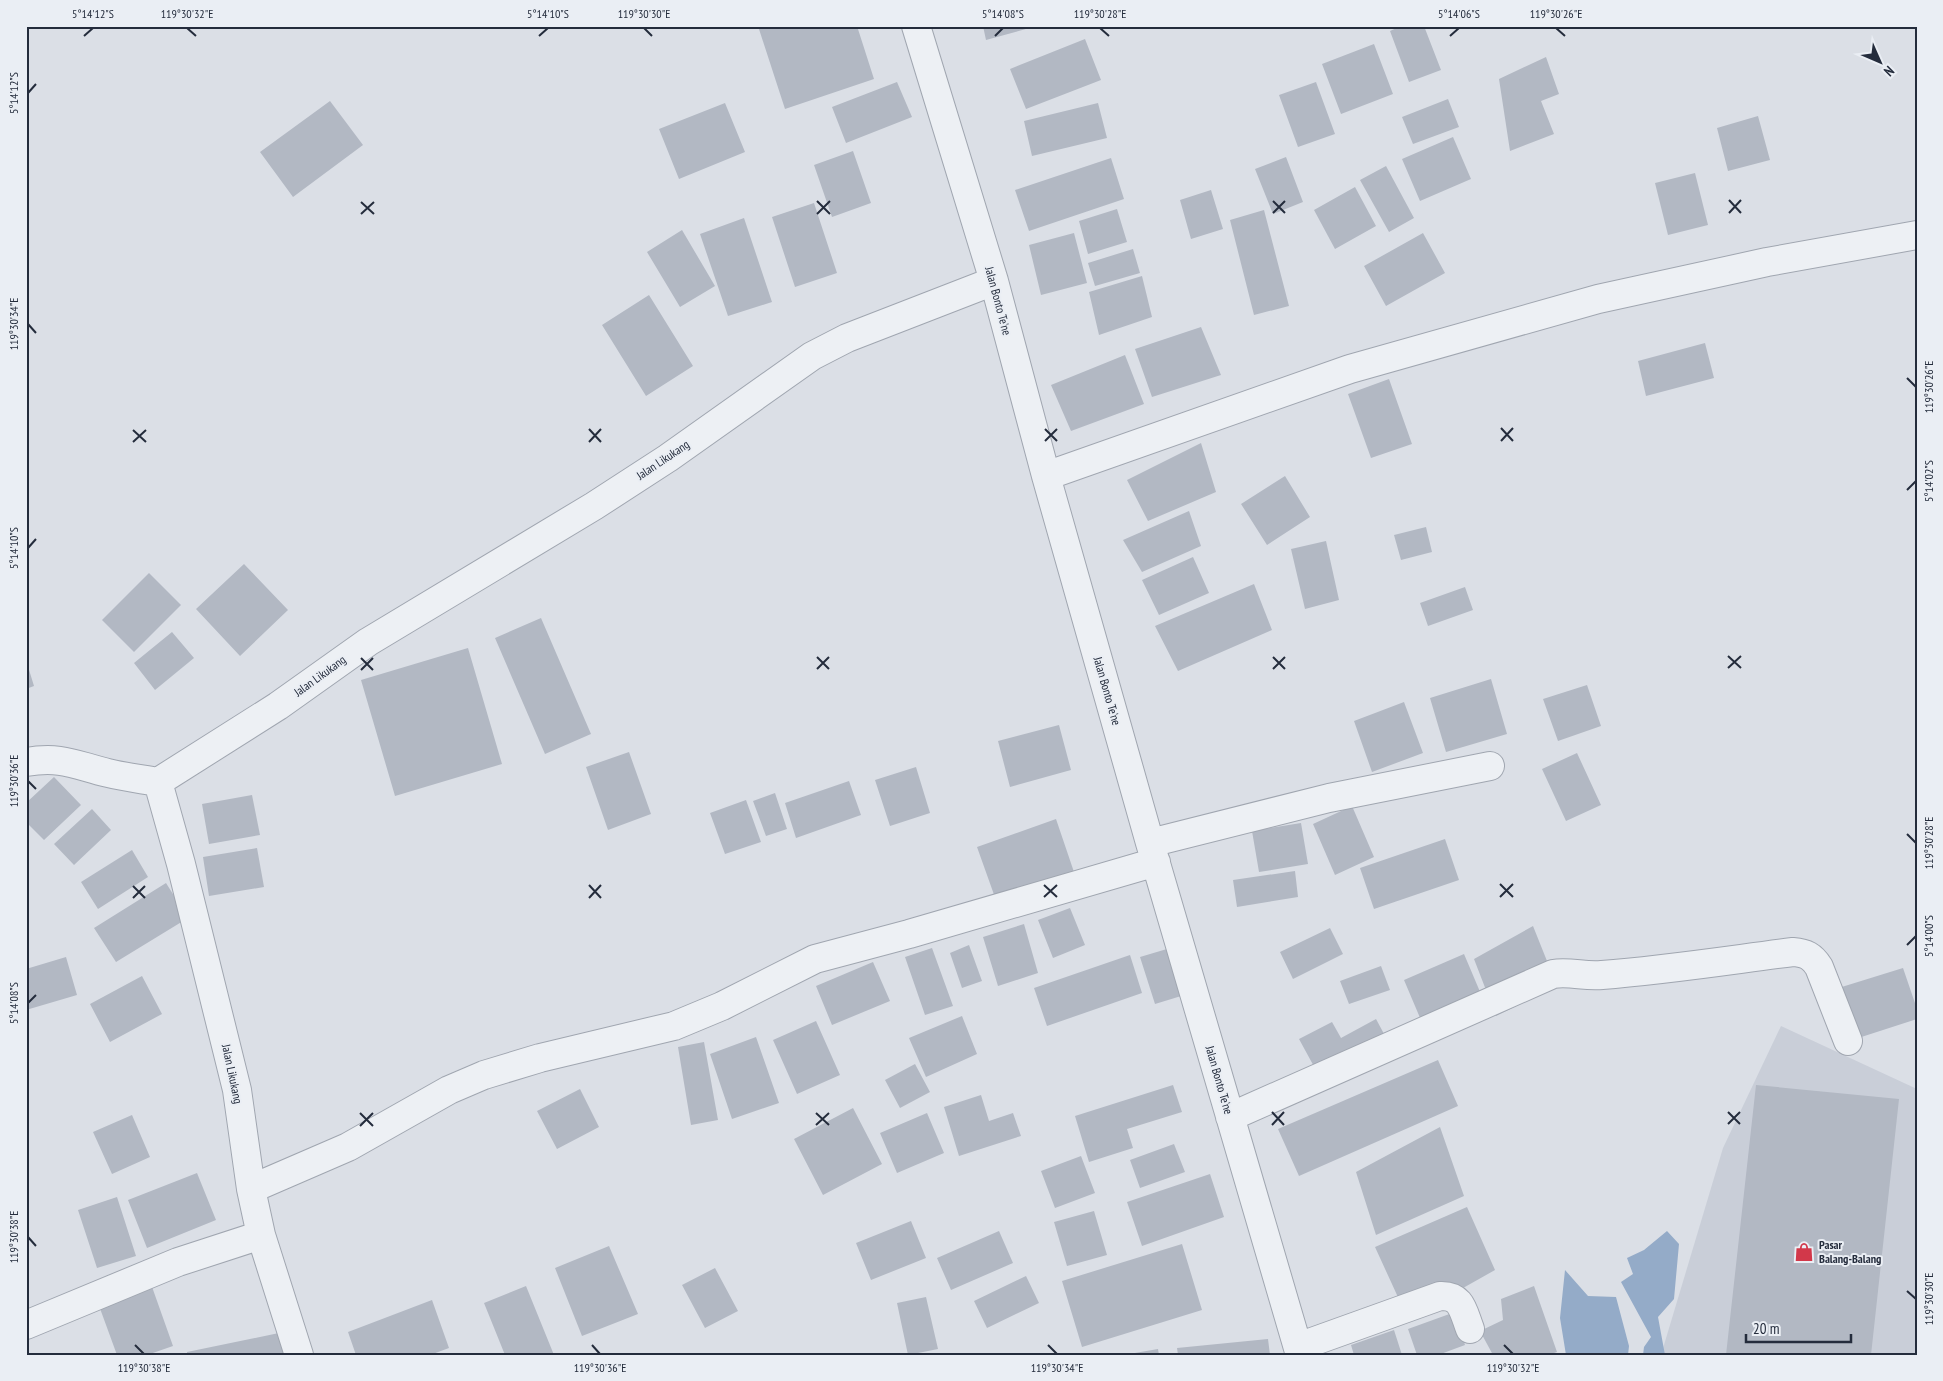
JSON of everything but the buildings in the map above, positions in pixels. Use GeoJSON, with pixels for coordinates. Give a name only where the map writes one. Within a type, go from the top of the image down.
{"type":"FeatureCollection","features":[{"type":"Feature","properties":{"kind":"street","name":"Jalan Bonto Te'ne"},"geometry":{"type":"LineString","coordinates":[[916,26],[994,281],[1046,476],[1153,852],[1299,1351]]}},
{"type":"Feature","properties":{"kind":"street"},"geometry":{"type":"LineString","coordinates":[[1046,476],[1350,369],[1598,299],[1767,262],[1917,235]]}},
{"type":"Feature","properties":{"kind":"street","name":"Jalan Likukang"},"geometry":{"type":"LineString","coordinates":[[299,1355],[261,1235],[251,1189],[237,1090],[181,864],[158,782],[278,706],[368,642],[602,501],[668,458],[812,356],[848,338],[994,281]]}},
{"type":"Feature","properties":{"kind":"street"},"geometry":{"type":"LineString","coordinates":[[26,762],[45,759],[71,762],[106,772],[158,782]]}},
{"type":"Feature","properties":{"kind":"street"},"geometry":{"type":"LineString","coordinates":[[251,1189],[348,1147],[450,1090],[484,1075],[540,1058],[674,1026],[722,1006],[815,959],[909,934],[1153,852],[1329,798],[1490,766]]}},
{"type":"Feature","properties":{"kind":"street"},"geometry":{"type":"LineString","coordinates":[[1230,1116],[1553,974],[1566,972],[1600,976],[1793,952],[1805,953],[1813,958],[1819,967],[1848,1042]]}},
{"type":"Feature","properties":{"kind":"street"},"geometry":{"type":"LineString","coordinates":[[26,1325],[178,1262],[261,1235]]}},
{"type":"Feature","properties":{"kind":"street"},"geometry":{"type":"LineString","coordinates":[[1299,1351],[1440,1296],[1450,1295],[1459,1302],[1470,1329]]}},
{"type":"Feature","properties":{"kind":"shaded area","name":"Pasar Balang-Balang"},"geometry":{"type":"Polygon","coordinates":[[[1781,1026],[1917,1089],[1917,1355],[1661,1355],[1723,1148],[1781,1026]]]}},
{"type":"Feature","properties":{"kind":"water"},"geometry":{"type":"Polygon","coordinates":[[[1667,1231],[1679,1244],[1674,1299],[1658,1317],[1665,1355],[1643,1355],[1644,1347],[1651,1337],[1621,1282],[1633,1274],[1627,1258],[1644,1250],[1667,1231]]]}},
{"type":"Feature","properties":{"kind":"water"},"geometry":{"type":"Polygon","coordinates":[[[1565,1270],[1588,1296],[1616,1297],[1629,1346],[1628,1355],[1566,1355],[1560,1318],[1565,1270]]]}},
{"type":"Feature","properties":{"kind":"place","name":"Pasar Balang-Balang"},"geometry":{"type":"Point","coordinates":[1804,1252]}}]}
